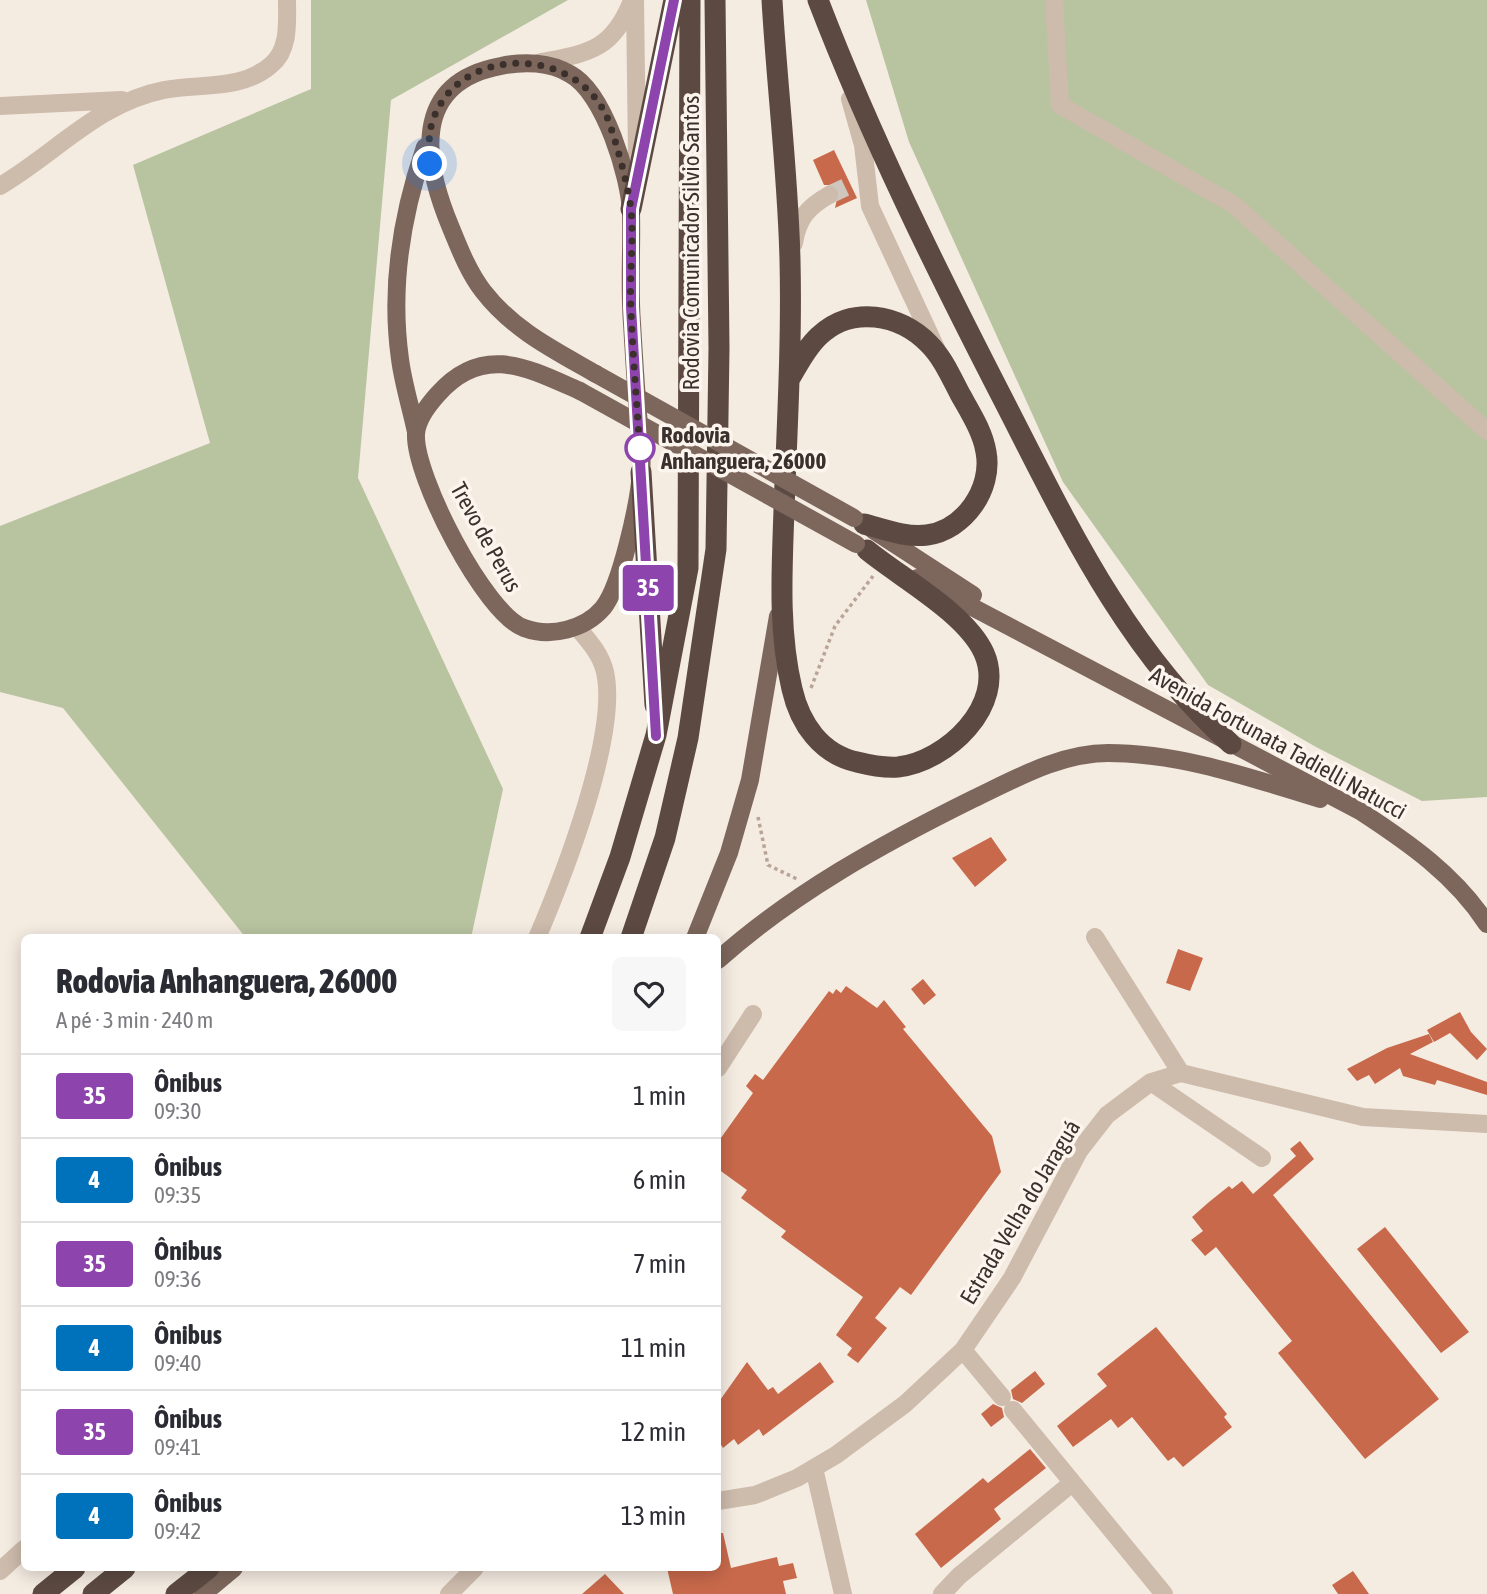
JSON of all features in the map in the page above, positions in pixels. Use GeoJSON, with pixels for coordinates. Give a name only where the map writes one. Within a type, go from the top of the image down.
{"type":"FeatureCollection","features":[{"type":"Feature","properties":{"kind":"highway"},"geometry":{"type":"LineString","coordinates":[[631,209],[674,0]]}},
{"type":"Feature","properties":{"kind":"highway","name":"Rodovia Comunicador Silvio Santos"},"geometry":{"type":"LineString","coordinates":[[591,934],[620,857],[656,736],[688,568],[690,0]]}},
{"type":"Feature","properties":{"kind":"highway","name":"Rodovia Comunicador Silvio Santos"},"geometry":{"type":"LineString","coordinates":[[632,934],[665,838],[688,738],[716,549],[719,348],[715,0]]}},
{"type":"Feature","properties":{"kind":"highway"},"geometry":{"type":"LineString","coordinates":[[772,0],[790,260],[781,596],[792,689],[801,716],[823,746],[845,760],[898,767],[926,758],[954,741],[972,724],[986,696],[989,679],[985,655],[975,638],[865,540]]}},
{"type":"Feature","properties":{"kind":"highway"},"geometry":{"type":"LineString","coordinates":[[818,0],[932,261],[1094,575],[1178,693],[1231,744]]}},
{"type":"Feature","properties":{"kind":"highway"},"geometry":{"type":"LineString","coordinates":[[788,382],[818,336],[849,319],[868,316],[889,319],[912,330],[940,358],[976,423],[987,453],[980,495],[959,521],[928,535],[865,540]]}},
{"type":"Feature","properties":{"kind":"highway"},"geometry":{"type":"LineString","coordinates":[[641,472],[656,736]]}},
{"type":"Feature","properties":{"kind":"highway"},"geometry":{"type":"LineString","coordinates":[[43,1594],[71,1571]]}},
{"type":"Feature","properties":{"kind":"highway"},"geometry":{"type":"LineString","coordinates":[[93,1594],[121,1571]]}},
{"type":"Feature","properties":{"kind":"highway"},"geometry":{"type":"LineString","coordinates":[[176,1594],[205,1571]]}},
{"type":"Feature","properties":{"kind":"main road"},"geometry":{"type":"LineString","coordinates":[[429,137],[433,120],[446,96],[464,80],[487,68],[538,63],[573,75],[590,90],[608,120],[631,209]]}},
{"type":"Feature","properties":{"kind":"main road","name":"Avenida Fortunata Tadielli Natucci"},"geometry":{"type":"LineString","coordinates":[[429,137],[430,164],[442,206],[480,288],[502,314],[528,336],[596,374],[865,540],[1060,653]]}},
{"type":"Feature","properties":{"kind":"main road","name":"Trevo de Perus"},"geometry":{"type":"LineString","coordinates":[[429,137],[407,210],[397,283],[400,359],[418,450],[436,504],[486,594],[502,615],[524,628],[550,633],[577,627],[606,605],[615,585],[641,472],[631,307],[631,209]]}},
{"type":"Feature","properties":{"kind":"main road"},"geometry":{"type":"LineString","coordinates":[[416,432],[425,408],[449,382],[473,368],[496,363],[523,366],[580,391],[865,540]]}},
{"type":"Feature","properties":{"kind":"main road","name":"Avenida Fortunata Tadielli Natucci"},"geometry":{"type":"LineString","coordinates":[[865,540],[1060,653],[1360,811],[1413,845],[1450,878],[1487,924]]}},
{"type":"Feature","properties":{"kind":"main road"},"geometry":{"type":"LineString","coordinates":[[697,934],[729,853],[750,780],[781,596]]}},
{"type":"Feature","properties":{"kind":"main road"},"geometry":{"type":"LineString","coordinates":[[721,958],[777,911],[813,887],[931,820],[1028,772],[1081,757],[1106,753],[1197,762],[1360,811]]}},
{"type":"Feature","properties":{"kind":"main road"},"geometry":{"type":"LineString","coordinates":[[204,1594],[231,1571]]}},
{"type":"Feature","properties":{"kind":"street"},"geometry":{"type":"LineString","coordinates":[[0,106],[127,100],[165,90],[236,83],[275,63],[284,46],[286,0]]}},
{"type":"Feature","properties":{"kind":"street"},"geometry":{"type":"LineString","coordinates":[[538,63],[571,56],[611,39],[621,28],[633,0]]}},
{"type":"Feature","properties":{"kind":"street"},"geometry":{"type":"LineString","coordinates":[[633,0],[638,174]]}},
{"type":"Feature","properties":{"kind":"street"},"geometry":{"type":"LineString","coordinates":[[1054,0],[1060,105],[1234,205],[1487,431]]}},
{"type":"Feature","properties":{"kind":"street"},"geometry":{"type":"LineString","coordinates":[[832,36],[863,145],[858,182],[940,358]]}},
{"type":"Feature","properties":{"kind":"street"},"geometry":{"type":"LineString","coordinates":[[0,186],[30,169],[82,125],[127,100]]}},
{"type":"Feature","properties":{"kind":"street"},"geometry":{"type":"LineString","coordinates":[[790,260],[801,218],[814,204],[829,195]]}},
{"type":"Feature","properties":{"kind":"street"},"geometry":{"type":"LineString","coordinates":[[539,934],[572,850],[598,757],[609,696],[605,668],[595,648],[577,627]]}},
{"type":"Feature","properties":{"kind":"street"},"geometry":{"type":"LineString","coordinates":[[1095,937],[1181,1073],[1363,1117],[1487,1124]]}},
{"type":"Feature","properties":{"kind":"street"},"geometry":{"type":"LineString","coordinates":[[721,1063],[753,1014]]}},
{"type":"Feature","properties":{"kind":"street","name":"Estrada Velha do Jaraguá"},"geometry":{"type":"LineString","coordinates":[[721,1501],[755,1495],[814,1468],[905,1404],[963,1350],[1012,1278],[1079,1152],[1107,1115],[1151,1082],[1181,1073]]}},
{"type":"Feature","properties":{"kind":"street"},"geometry":{"type":"LineString","coordinates":[[1151,1082],[1262,1158]]}},
{"type":"Feature","properties":{"kind":"street"},"geometry":{"type":"LineString","coordinates":[[963,1350],[1164,1594]]}},
{"type":"Feature","properties":{"kind":"street"},"geometry":{"type":"LineString","coordinates":[[814,1468],[843,1594]]}},
{"type":"Feature","properties":{"kind":"street"},"geometry":{"type":"LineString","coordinates":[[942,1594],[959,1576],[1072,1483]]}},
{"type":"Feature","properties":{"kind":"street"},"geometry":{"type":"LineString","coordinates":[[0,1571],[21,1552]]}},
{"type":"Feature","properties":{"kind":"street"},"geometry":{"type":"LineString","coordinates":[[449,1594],[472,1571]]}},
{"type":"Feature","properties":{"kind":"path"},"geometry":{"type":"LineString","coordinates":[[801,716],[865,540]]}},
{"type":"Feature","properties":{"kind":"path"},"geometry":{"type":"LineString","coordinates":[[750,780],[768,865],[813,887]]}},
{"type":"Feature","properties":{"kind":"green space"},"geometry":{"type":"Polygon","coordinates":[[[311,0],[568,0],[391,100],[358,478],[503,789],[472,934],[243,934],[63,708],[0,692],[0,526],[210,443],[133,165],[311,89],[311,0]]]}},
{"type":"Feature","properties":{"kind":"green space"},"geometry":{"type":"Polygon","coordinates":[[[866,0],[1487,0],[1487,797],[1422,801],[1316,747],[1208,685],[1063,482],[909,142],[866,0]]]}},
{"type":"Feature","properties":{"kind":"building"},"geometry":{"type":"Polygon","coordinates":[[[834,150],[857,198],[835,208],[839,190],[834,185],[824,185],[813,160],[834,150]]]}},
{"type":"Feature","properties":{"kind":"building"},"geometry":{"type":"Polygon","coordinates":[[[991,837],[1007,860],[975,887],[952,858],[991,837]]]}},
{"type":"Feature","properties":{"kind":"building"},"geometry":{"type":"Polygon","coordinates":[[[1178,949],[1203,958],[1190,991],[1166,983],[1178,949]]]}},
{"type":"Feature","properties":{"kind":"building"},"geometry":{"type":"Polygon","coordinates":[[[923,979],[936,995],[924,1005],[911,989],[923,979]]]}},
{"type":"Feature","properties":{"kind":"building"},"geometry":{"type":"Polygon","coordinates":[[[846,986],[877,1008],[884,1000],[906,1027],[903,1029],[992,1136],[1001,1172],[911,1295],[900,1287],[875,1318],[887,1328],[858,1363],[847,1355],[852,1348],[836,1335],[863,1297],[781,1237],[786,1231],[741,1198],[747,1190],[721,1171],[721,1138],[753,1093],[746,1086],[755,1074],[763,1080],[829,991],[833,994],[836,989],[841,993],[846,986]]]}},
{"type":"Feature","properties":{"kind":"building"},"geometry":{"type":"Polygon","coordinates":[[[1460,1012],[1471,1032],[1487,1049],[1477,1060],[1450,1033],[1434,1042],[1427,1030],[1460,1012]]]}},
{"type":"Feature","properties":{"kind":"building"},"geometry":{"type":"Polygon","coordinates":[[[1429,1034],[1433,1042],[1410,1054],[1487,1082],[1487,1095],[1437,1080],[1435,1085],[1403,1076],[1400,1068],[1375,1084],[1369,1075],[1357,1081],[1347,1069],[1387,1048],[1429,1034]]]}},
{"type":"Feature","properties":{"kind":"building"},"geometry":{"type":"Polygon","coordinates":[[[1300,1141],[1314,1159],[1273,1195],[1439,1399],[1365,1459],[1278,1353],[1292,1341],[1216,1247],[1205,1256],[1191,1240],[1203,1231],[1192,1217],[1229,1186],[1232,1189],[1242,1181],[1253,1194],[1296,1156],[1290,1149],[1300,1141]]]}},
{"type":"Feature","properties":{"kind":"building"},"geometry":{"type":"Polygon","coordinates":[[[1385,1227],[1469,1332],[1441,1353],[1357,1249],[1385,1227]]]}},
{"type":"Feature","properties":{"kind":"building"},"geometry":{"type":"Polygon","coordinates":[[[1156,1327],[1227,1414],[1224,1417],[1232,1427],[1183,1467],[1174,1457],[1168,1461],[1132,1417],[1118,1428],[1111,1419],[1073,1447],[1057,1426],[1107,1386],[1097,1374],[1156,1327]]]}},
{"type":"Feature","properties":{"kind":"building"},"geometry":{"type":"Polygon","coordinates":[[[747,1362],[768,1390],[773,1387],[778,1394],[820,1362],[834,1382],[763,1436],[759,1429],[738,1445],[734,1439],[723,1448],[721,1399],[747,1362]]]}},
{"type":"Feature","properties":{"kind":"building"},"geometry":{"type":"Polygon","coordinates":[[[1035,1371],[1045,1384],[1022,1403],[1013,1399],[1011,1390],[1035,1371]]]}},
{"type":"Feature","properties":{"kind":"building"},"geometry":{"type":"Polygon","coordinates":[[[993,1404],[1002,1408],[1004,1417],[991,1427],[981,1414],[993,1404]]]}},
{"type":"Feature","properties":{"kind":"building"},"geometry":{"type":"Polygon","coordinates":[[[1030,1449],[1046,1468],[994,1509],[1001,1519],[941,1568],[915,1534],[983,1478],[988,1483],[1030,1449]]]}},
{"type":"Feature","properties":{"kind":"building"},"geometry":{"type":"Polygon","coordinates":[[[721,1533],[731,1568],[777,1557],[779,1566],[793,1563],[797,1578],[783,1581],[786,1594],[673,1594],[668,1571],[721,1571],[721,1533]]]}},
{"type":"Feature","properties":{"kind":"building"},"geometry":{"type":"Polygon","coordinates":[[[1353,1571],[1369,1594],[1338,1594],[1332,1585],[1353,1571]]]}},
{"type":"Feature","properties":{"kind":"building"},"geometry":{"type":"Polygon","coordinates":[[[605,1574],[624,1594],[582,1594],[605,1574]]]}},
{"type":"Feature","properties":{"kind":"tunnel"},"geometry":{"type":"LineString","coordinates":[[829,195],[850,185]]}},
{"type":"Feature","properties":{"kind":"bus line","name":"35"},"geometry":{"type":"LineString","coordinates":[[656,736],[631,307],[630,242],[631,209],[674,0]]}},
{"type":"Feature","properties":{"kind":"place","name":"Rodovia Anhanguera, 26000"},"geometry":{"type":"Point","coordinates":[640,448]}},
{"type":"Feature","properties":{"kind":"route"},"geometry":{"type":"LineString","coordinates":[[430,164],[429,137],[433,120],[446,96],[464,80],[487,68],[538,63],[573,75],[590,90],[608,120],[631,209],[631,307],[640,453],[640,448]]}}]}
